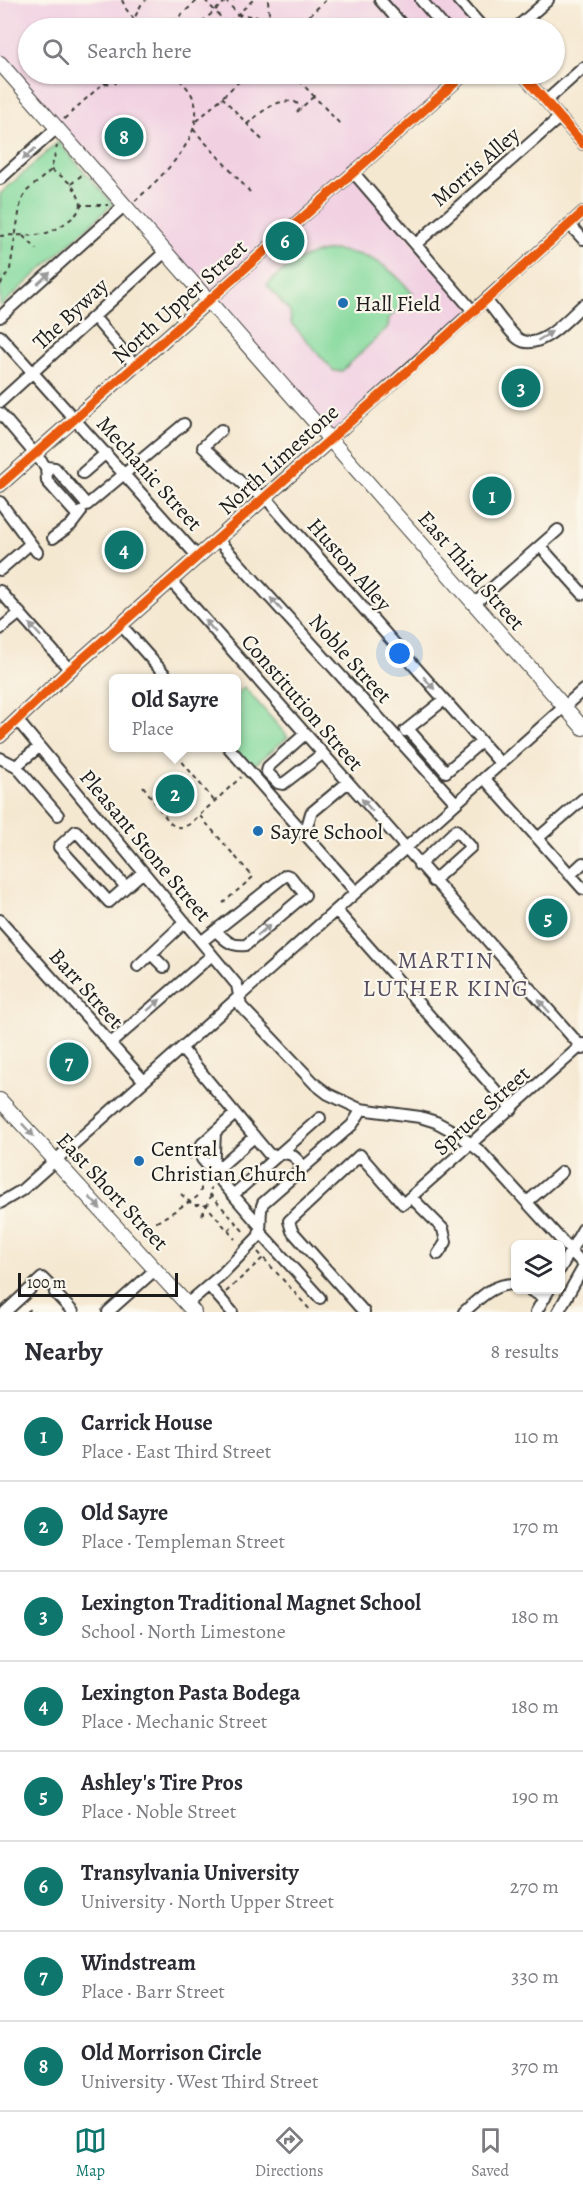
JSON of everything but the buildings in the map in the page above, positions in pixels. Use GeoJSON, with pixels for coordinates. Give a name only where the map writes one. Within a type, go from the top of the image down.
{"type":"FeatureCollection","features":[{"type":"Feature","properties":{"kind":"main road","name":"East Third Street"},"geometry":{"type":"LineString","coordinates":[[0,63],[18,83]]}},
{"type":"Feature","properties":{"kind":"main road","name":"East Third Street"},"geometry":{"type":"LineString","coordinates":[[18,84],[474,604],[568,703],[583,727]]}},
{"type":"Feature","properties":{"kind":"main road","name":"North Upper Street"},"geometry":{"type":"LineString","coordinates":[[0,485],[209,300]]}},
{"type":"Feature","properties":{"kind":"main road","name":"North Limestone"},"geometry":{"type":"LineString","coordinates":[[0,736],[70,670],[331,439]]}},
{"type":"Feature","properties":{"kind":"main road","name":"East Short Street"},"geometry":{"type":"LineString","coordinates":[[0,1100],[191,1308]]}},
{"type":"Feature","properties":{"kind":"street"},"geometry":{"type":"LineString","coordinates":[[380,0],[396,18]]}},
{"type":"Feature","properties":{"kind":"street"},"geometry":{"type":"LineString","coordinates":[[421,0],[436,18]]}},
{"type":"Feature","properties":{"kind":"street"},"geometry":{"type":"LineString","coordinates":[[458,0],[474,18]]}},
{"type":"Feature","properties":{"kind":"street"},"geometry":{"type":"LineString","coordinates":[[527,18],[548,0]]}},
{"type":"Feature","properties":{"kind":"street"},"geometry":{"type":"LineString","coordinates":[[546,101],[583,68]]}},
{"type":"Feature","properties":{"kind":"street","name":"North Upper Street"},"geometry":{"type":"LineString","coordinates":[[209,300],[454,84]]}},
{"type":"Feature","properties":{"kind":"street"},"geometry":{"type":"LineString","coordinates":[[531,84],[583,144]]}},
{"type":"Feature","properties":{"kind":"street","name":"Morris Alley"},"geometry":{"type":"LineString","coordinates":[[416,244],[560,117]]}},
{"type":"Feature","properties":{"kind":"street"},"geometry":{"type":"LineString","coordinates":[[0,179],[59,130]]}},
{"type":"Feature","properties":{"kind":"street"},"geometry":{"type":"LineString","coordinates":[[353,172],[473,311]]}},
{"type":"Feature","properties":{"kind":"street"},"geometry":{"type":"LineString","coordinates":[[0,317],[124,204]]}},
{"type":"Feature","properties":{"kind":"street","name":"North Limestone"},"geometry":{"type":"LineString","coordinates":[[331,439],[583,212]]}},
{"type":"Feature","properties":{"kind":"street"},"geometry":{"type":"LineString","coordinates":[[570,224],[583,239]]}},
{"type":"Feature","properties":{"kind":"street","name":"The Byway"},"geometry":{"type":"LineString","coordinates":[[0,402],[166,251]]}},
{"type":"Feature","properties":{"kind":"street"},"geometry":{"type":"LineString","coordinates":[[486,300],[517,338],[524,342],[541,341],[583,305]]}},
{"type":"Feature","properties":{"kind":"street"},"geometry":{"type":"LineString","coordinates":[[94,317],[135,365]]}},
{"type":"Feature","properties":{"kind":"street","name":"Mechanic Street"},"geometry":{"type":"LineString","coordinates":[[0,336],[198,556]]}},
{"type":"Feature","properties":{"kind":"street"},"geometry":{"type":"LineString","coordinates":[[0,413],[46,467],[47,481],[78,516]]}},
{"type":"Feature","properties":{"kind":"street"},"geometry":{"type":"LineString","coordinates":[[53,538],[70,525],[87,505],[184,424]]}},
{"type":"Feature","properties":{"kind":"street","name":"Huston Alley"},"geometry":{"type":"LineString","coordinates":[[221,430],[203,447],[247,488],[265,497],[501,764]]}},
{"type":"Feature","properties":{"kind":"street"},"geometry":{"type":"LineString","coordinates":[[83,473],[106,453]]}},
{"type":"Feature","properties":{"kind":"street"},"geometry":{"type":"LineString","coordinates":[[46,467],[55,468],[87,505]]}},
{"type":"Feature","properties":{"kind":"street"},"geometry":{"type":"LineString","coordinates":[[0,502],[34,548],[0,570]]}},
{"type":"Feature","properties":{"kind":"street"},"geometry":{"type":"LineString","coordinates":[[474,604],[558,530]]}},
{"type":"Feature","properties":{"kind":"street","name":"Noble Street"},"geometry":{"type":"LineString","coordinates":[[217,539],[397,738],[452,807],[456,830],[471,847],[433,881]]}},
{"type":"Feature","properties":{"kind":"street"},"geometry":{"type":"LineString","coordinates":[[540,546],[583,594]]}},
{"type":"Feature","properties":{"kind":"street","name":"Constitution Street"},"geometry":{"type":"LineString","coordinates":[[171,581],[433,881],[582,1047]]}},
{"type":"Feature","properties":{"kind":"street"},"geometry":{"type":"LineString","coordinates":[[1,594],[70,670]]}},
{"type":"Feature","properties":{"kind":"street"},"geometry":{"type":"LineString","coordinates":[[0,630],[20,613]]}},
{"type":"Feature","properties":{"kind":"street"},"geometry":{"type":"LineString","coordinates":[[121,625],[164,674]]}},
{"type":"Feature","properties":{"kind":"street"},"geometry":{"type":"LineString","coordinates":[[0,1203],[21,1190],[56,1160],[583,690]]}},
{"type":"Feature","properties":{"kind":"street"},"geometry":{"type":"LineString","coordinates":[[397,738],[444,700]]}},
{"type":"Feature","properties":{"kind":"street","name":"Pleasant Stone Street"},"geometry":{"type":"LineString","coordinates":[[18,721],[237,985],[241,1006],[303,1074],[326,1093],[362,1109],[420,1117],[449,1128],[472,1144],[571,1250],[583,1266]]}},
{"type":"Feature","properties":{"kind":"street"},"geometry":{"type":"LineString","coordinates":[[408,729],[446,772],[481,742]]}},
{"type":"Feature","properties":{"kind":"street"},"geometry":{"type":"LineString","coordinates":[[305,734],[268,766],[267,772],[278,783],[283,784],[322,754]]}},
{"type":"Feature","properties":{"kind":"street"},"geometry":{"type":"LineString","coordinates":[[16,766],[39,747]]}},
{"type":"Feature","properties":{"kind":"street"},"geometry":{"type":"LineString","coordinates":[[233,752],[356,892]]}},
{"type":"Feature","properties":{"kind":"street"},"geometry":{"type":"LineString","coordinates":[[0,758],[16,766],[58,815]]}},
{"type":"Feature","properties":{"kind":"street"},"geometry":{"type":"LineString","coordinates":[[484,778],[583,889]]}},
{"type":"Feature","properties":{"kind":"street"},"geometry":{"type":"LineString","coordinates":[[305,834],[311,813],[347,783]]}},
{"type":"Feature","properties":{"kind":"street"},"geometry":{"type":"LineString","coordinates":[[538,838],[583,799]]}},
{"type":"Feature","properties":{"kind":"street"},"geometry":{"type":"LineString","coordinates":[[419,865],[456,830]]}},
{"type":"Feature","properties":{"kind":"street"},"geometry":{"type":"LineString","coordinates":[[126,887],[76,831],[59,847],[109,902],[126,887],[143,872]]}},
{"type":"Feature","properties":{"kind":"street"},"geometry":{"type":"LineString","coordinates":[[570,875],[583,863]]}},
{"type":"Feature","properties":{"kind":"street"},"geometry":{"type":"LineString","coordinates":[[201,942],[286,875],[291,877],[305,895],[246,945],[231,944],[216,931]]}},
{"type":"Feature","properties":{"kind":"street"},"geometry":{"type":"LineString","coordinates":[[336,910],[512,1109]]}},
{"type":"Feature","properties":{"kind":"street","name":"Barr Street"},"geometry":{"type":"LineString","coordinates":[[0,920],[144,1081]]}},
{"type":"Feature","properties":{"kind":"street"},"geometry":{"type":"LineString","coordinates":[[138,966],[185,922]]}},
{"type":"Feature","properties":{"kind":"street"},"geometry":{"type":"LineString","coordinates":[[151,954],[164,967]]}},
{"type":"Feature","properties":{"kind":"street"},"geometry":{"type":"LineString","coordinates":[[110,1044],[212,955]]}},
{"type":"Feature","properties":{"kind":"street","name":"Spruce Street"},"geometry":{"type":"LineString","coordinates":[[407,1200],[582,1047]]}},
{"type":"Feature","properties":{"kind":"street"},"geometry":{"type":"LineString","coordinates":[[181,1048],[272,1156],[287,1152],[292,1154],[304,1167]]}},
{"type":"Feature","properties":{"kind":"street"},"geometry":{"type":"LineString","coordinates":[[191,1308],[209,1286],[253,1243],[260,1229],[260,1210],[263,1203],[352,1125],[362,1109]]}},
{"type":"Feature","properties":{"kind":"street"},"geometry":{"type":"LineString","coordinates":[[202,1144],[235,1114]]}},
{"type":"Feature","properties":{"kind":"street"},"geometry":{"type":"LineString","coordinates":[[233,1195],[320,1118]]}},
{"type":"Feature","properties":{"kind":"street"},"geometry":{"type":"LineString","coordinates":[[213,1173],[215,1132]]}},
{"type":"Feature","properties":{"kind":"street"},"geometry":{"type":"LineString","coordinates":[[213,1173],[254,1137]]}},
{"type":"Feature","properties":{"kind":"street"},"geometry":{"type":"LineString","coordinates":[[364,1312],[292,1231],[289,1221],[360,1155],[407,1200],[443,1229],[446,1242],[438,1254]]}},
{"type":"Feature","properties":{"kind":"street"},"geometry":{"type":"LineString","coordinates":[[201,1164],[213,1173],[233,1195],[320,1298]]}},
{"type":"Feature","properties":{"kind":"street"},"geometry":{"type":"LineString","coordinates":[[526,1202],[562,1172]]}},
{"type":"Feature","properties":{"kind":"street"},"geometry":{"type":"LineString","coordinates":[[565,1261],[583,1229]]}},
{"type":"Feature","properties":{"kind":"street"},"geometry":{"type":"LineString","coordinates":[[558,1312],[583,1266]]}},
{"type":"Feature","properties":{"kind":"street"},"geometry":{"type":"LineString","coordinates":[[113,1310],[156,1269]]}},
{"type":"Feature","properties":{"kind":"street"},"geometry":{"type":"LineString","coordinates":[[5,1312],[42,1278],[73,1312]]}},
{"type":"Feature","properties":{"kind":"street"},"geometry":{"type":"LineString","coordinates":[[464,1312],[486,1292],[498,1286],[511,1285]]}},
{"type":"Feature","properties":{"kind":"street"},"geometry":{"type":"LineString","coordinates":[[209,1286],[232,1312]]}},
{"type":"Feature","properties":{"kind":"street"},"geometry":{"type":"LineString","coordinates":[[536,1312],[547,1294]]}},
{"type":"Feature","properties":{"kind":"path"},"geometry":{"type":"LineString","coordinates":[[134,18],[146,0]]}},
{"type":"Feature","properties":{"kind":"path"},"geometry":{"type":"LineString","coordinates":[[177,18],[198,0]]}},
{"type":"Feature","properties":{"kind":"path"},"geometry":{"type":"LineString","coordinates":[[205,0],[221,18]]}},
{"type":"Feature","properties":{"kind":"path"},"geometry":{"type":"LineString","coordinates":[[207,18],[226,0],[241,18]]}},
{"type":"Feature","properties":{"kind":"path"},"geometry":{"type":"LineString","coordinates":[[233,18],[253,0]]}},
{"type":"Feature","properties":{"kind":"path"},"geometry":{"type":"LineString","coordinates":[[237,14],[269,18],[268,0]]}},
{"type":"Feature","properties":{"kind":"path"},"geometry":{"type":"LineString","coordinates":[[307,18],[326,0]]}},
{"type":"Feature","properties":{"kind":"path"},"geometry":{"type":"LineString","coordinates":[[121,1],[133,18]]}},
{"type":"Feature","properties":{"kind":"path"},"geometry":{"type":"LineString","coordinates":[[0,285],[10,269],[19,208],[23,196],[51,170],[59,130],[103,84]]}},
{"type":"Feature","properties":{"kind":"path"},"geometry":{"type":"LineString","coordinates":[[99,87],[105,84]]}},
{"type":"Feature","properties":{"kind":"path"},"geometry":{"type":"LineString","coordinates":[[116,84],[118,88]]}},
{"type":"Feature","properties":{"kind":"path"},"geometry":{"type":"LineString","coordinates":[[81,205],[124,204],[171,167],[187,144],[195,122],[196,106],[184,84]]}},
{"type":"Feature","properties":{"kind":"path"},"geometry":{"type":"LineString","coordinates":[[195,122],[236,84]]}},
{"type":"Feature","properties":{"kind":"path"},"geometry":{"type":"LineString","coordinates":[[303,84],[341,124]]}},
{"type":"Feature","properties":{"kind":"path"},"geometry":{"type":"LineString","coordinates":[[297,112],[314,96]]}},
{"type":"Feature","properties":{"kind":"path"},"geometry":{"type":"LineString","coordinates":[[222,97],[264,143]]}},
{"type":"Feature","properties":{"kind":"path"},"geometry":{"type":"LineString","coordinates":[[247,124],[272,105],[280,102],[294,102],[302,107]]}},
{"type":"Feature","properties":{"kind":"path"},"geometry":{"type":"LineString","coordinates":[[193,129],[250,192]]}},
{"type":"Feature","properties":{"kind":"path"},"geometry":{"type":"LineString","coordinates":[[0,236],[44,235],[56,230],[78,213],[81,205],[71,184],[51,170]]}},
{"type":"Feature","properties":{"kind":"path"},"geometry":{"type":"LineString","coordinates":[[71,184],[85,172]]}},
{"type":"Feature","properties":{"kind":"path"},"geometry":{"type":"LineString","coordinates":[[23,236],[37,249]]}},
{"type":"Feature","properties":{"kind":"path"},"geometry":{"type":"LineString","coordinates":[[174,752],[216,802]]}},
{"type":"Feature","properties":{"kind":"path"},"geometry":{"type":"LineString","coordinates":[[143,786],[160,812],[175,827],[185,827],[242,778],[238,773]]}},
{"type":"Feature","properties":{"kind":"path"},"geometry":{"type":"LineString","coordinates":[[200,816],[253,877],[223,903]]}},
{"type":"Feature","properties":{"kind":"path"},"geometry":{"type":"LineString","coordinates":[[141,1232],[197,1197],[201,1190],[201,1164]]}},
{"type":"Feature","properties":{"kind":"path"},"geometry":{"type":"LineString","coordinates":[[181,1194],[189,1203],[206,1205],[236,1239]]}},
{"type":"Feature","properties":{"kind":"path"},"geometry":{"type":"LineString","coordinates":[[210,1194],[245,1233]]}},
{"type":"Feature","properties":{"kind":"path"},"geometry":{"type":"LineString","coordinates":[[228,1230],[236,1223]]}},
{"type":"Feature","properties":{"kind":"path"},"geometry":{"type":"LineString","coordinates":[[258,1252],[312,1312]]}},
{"type":"Feature","properties":{"kind":"path"},"geometry":{"type":"LineString","coordinates":[[224,1293],[264,1257]]}},
{"type":"Feature","properties":{"kind":"path"},"geometry":{"type":"LineString","coordinates":[[27,1312],[31,1309],[34,1312]]}},
{"type":"Feature","properties":{"kind":"shaded area"},"geometry":{"type":"Polygon","coordinates":[[[0,0],[457,0],[473,18],[18,18],[18,83],[0,63],[0,0]]]}},
{"type":"Feature","properties":{"kind":"shaded area"},"geometry":{"type":"Polygon","coordinates":[[[18,84],[451,84],[352,171],[473,311],[331,439],[18,84]]]}},
{"type":"Feature","properties":{"kind":"green space"},"geometry":{"type":"Polygon","coordinates":[[[58,142],[113,204],[0,307],[0,194],[58,142]]]}},
{"type":"Feature","properties":{"kind":"green space","name":"Hall Field"},"geometry":{"type":"Polygon","coordinates":[[[335,250],[360,255],[379,263],[396,276],[413,294],[389,318],[388,327],[342,371],[334,371],[291,323],[290,312],[267,285],[298,261],[315,253],[335,250]]]}},
{"type":"Feature","properties":{"kind":"green space"},"geometry":{"type":"Polygon","coordinates":[[[244,687],[288,737],[251,768],[237,752],[241,752],[241,690],[244,687]]]}},
{"type":"Feature","properties":{"kind":"cycle path"},"geometry":{"type":"LineString","coordinates":[[0,485],[454,84]]}},
{"type":"Feature","properties":{"kind":"cycle path"},"geometry":{"type":"LineString","coordinates":[[531,84],[583,144]]}},
{"type":"Feature","properties":{"kind":"cycle path"},"geometry":{"type":"LineString","coordinates":[[0,736],[73,667],[412,367],[583,212]]}},
{"type":"Feature","properties":{"kind":"place","name":"Old Morrison Circle"},"geometry":{"type":"Point","coordinates":[124,137]}},
{"type":"Feature","properties":{"kind":"place","name":"Transylvania University"},"geometry":{"type":"Point","coordinates":[285,241]}},
{"type":"Feature","properties":{"kind":"place","name":"Hall Field"},"geometry":{"type":"Point","coordinates":[343,303]}},
{"type":"Feature","properties":{"kind":"place","name":"Lexington Traditional Magnet School"},"geometry":{"type":"Point","coordinates":[521,388]}},
{"type":"Feature","properties":{"kind":"place","name":"Carrick House"},"geometry":{"type":"Point","coordinates":[492,496]}},
{"type":"Feature","properties":{"kind":"place","name":"Lexington Pasta Bodega"},"geometry":{"type":"Point","coordinates":[124,550]}},
{"type":"Feature","properties":{"kind":"place","name":"Old Sayre"},"geometry":{"type":"Point","coordinates":[175,794]}},
{"type":"Feature","properties":{"kind":"place","name":"Sayre School"},"geometry":{"type":"Point","coordinates":[258,831]}},
{"type":"Feature","properties":{"kind":"place","name":"Ashley's Tire Pros"},"geometry":{"type":"Point","coordinates":[548,918]}},
{"type":"Feature","properties":{"kind":"place","name":"Windstream"},"geometry":{"type":"Point","coordinates":[69,1062]}},
{"type":"Feature","properties":{"kind":"place","name":"Central Christian Church"},"geometry":{"type":"Point","coordinates":[139,1161]}},
{"type":"Feature","properties":{"kind":"district","name":"MARTIN LUTHER KING"},"geometry":{"type":"Point","coordinates":[446,974]}}]}
